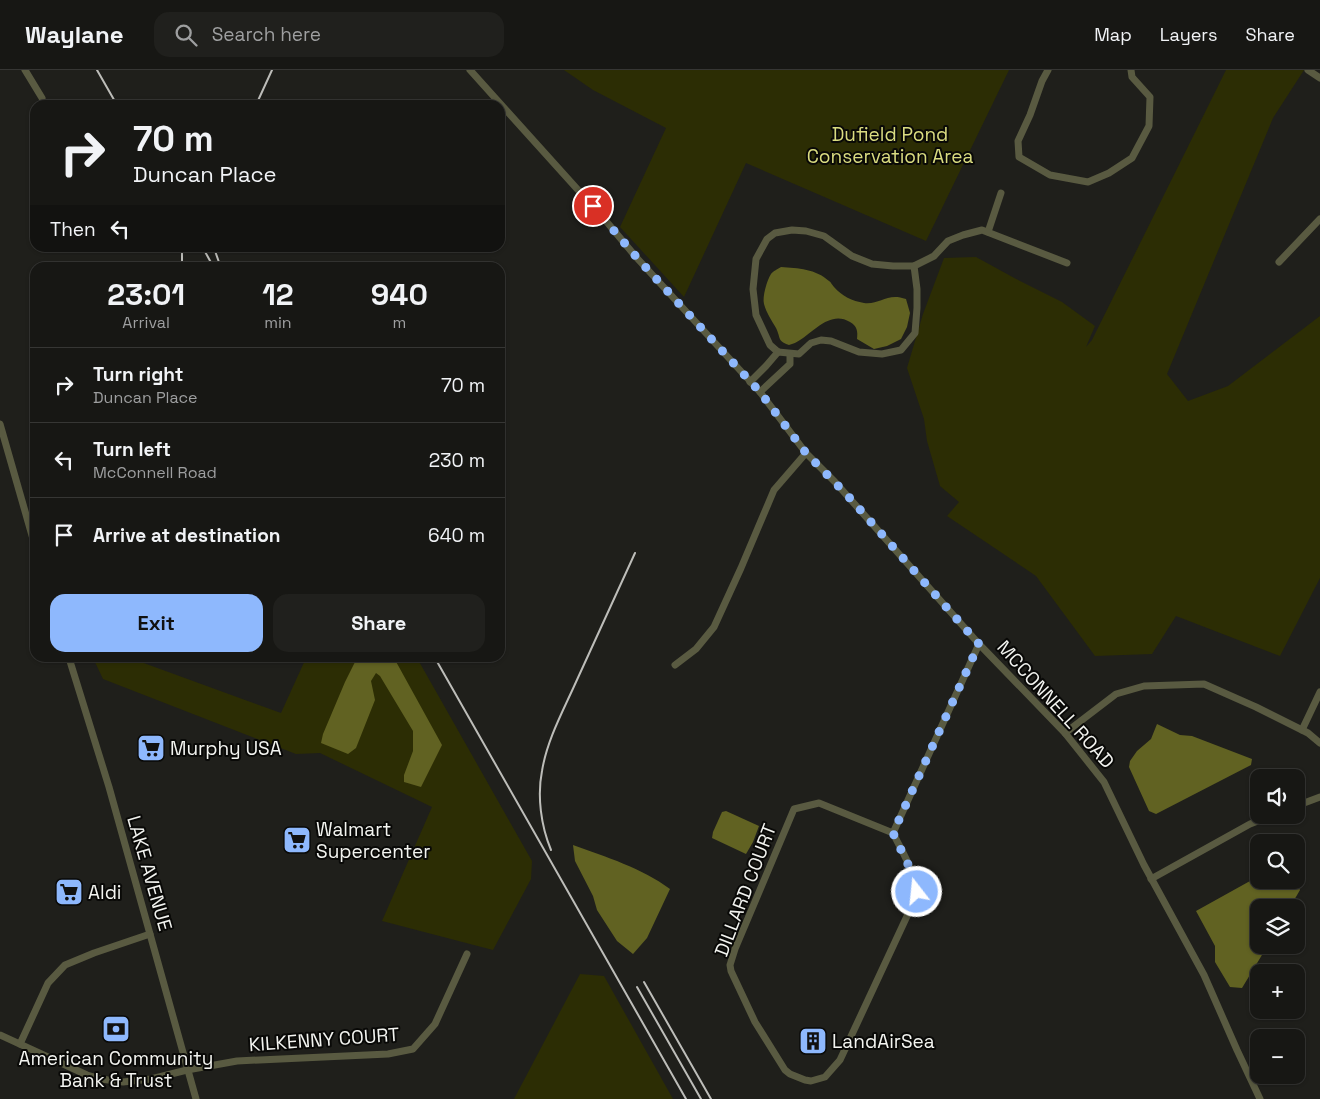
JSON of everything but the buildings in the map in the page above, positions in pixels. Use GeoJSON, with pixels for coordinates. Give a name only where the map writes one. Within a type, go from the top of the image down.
{"type":"FeatureCollection","features":[{"type":"Feature","properties":{"kind":"street"},"geometry":{"type":"LineString","coordinates":[[25,70],[42,98]]}},
{"type":"Feature","properties":{"kind":"street","name":"MCCONNELL ROAD"},"geometry":{"type":"LineString","coordinates":[[470,70],[497,100]]}},
{"type":"Feature","properties":{"kind":"street"},"geometry":{"type":"LineString","coordinates":[[1048,70],[1018,141],[1019,157],[1050,175],[1088,182],[1109,173],[1132,158],[1148,126],[1150,97],[1132,77],[1131,70]]}},
{"type":"Feature","properties":{"kind":"street"},"geometry":{"type":"LineString","coordinates":[[1308,70],[1320,78]]}},
{"type":"Feature","properties":{"kind":"street","name":"MCCONNELL ROAD"},"geometry":{"type":"LineString","coordinates":[[505,109],[639,260],[760,392],[806,453],[848,496],[979,644],[1065,733],[1104,782],[1151,879],[1204,975],[1260,1099]]}},
{"type":"Feature","properties":{"kind":"street"},"geometry":{"type":"LineString","coordinates":[[988,232],[1001,193]]}},
{"type":"Feature","properties":{"kind":"street"},"geometry":{"type":"LineString","coordinates":[[1279,262],[1320,218]]}},
{"type":"Feature","properties":{"kind":"street"},"geometry":{"type":"LineString","coordinates":[[914,266],[917,289],[915,333],[901,350],[882,354],[858,352],[831,341],[820,340],[811,343],[799,354],[778,352],[770,345],[756,315],[753,289],[756,259],[766,239],[775,233],[792,230],[806,231],[824,236],[852,256],[872,264],[914,266],[934,256],[948,241],[982,230],[1068,263]]}},
{"type":"Feature","properties":{"kind":"street"},"geometry":{"type":"LineString","coordinates":[[750,382],[778,352]]}},
{"type":"Feature","properties":{"kind":"street"},"geometry":{"type":"LineString","coordinates":[[760,392],[790,364],[790,354]]}},
{"type":"Feature","properties":{"kind":"street"},"geometry":{"type":"LineString","coordinates":[[0,424],[30,529]]}},
{"type":"Feature","properties":{"kind":"street"},"geometry":{"type":"LineString","coordinates":[[675,665],[696,650],[714,626],[774,490],[806,453]]}},
{"type":"Feature","properties":{"kind":"street"},"geometry":{"type":"LineString","coordinates":[[893,833],[979,644]]}},
{"type":"Feature","properties":{"kind":"street","name":"LAKE AVENUE"},"geometry":{"type":"LineString","coordinates":[[70,662],[109,787],[196,1099]]}},
{"type":"Feature","properties":{"kind":"street"},"geometry":{"type":"LineString","coordinates":[[1065,733],[1116,694],[1144,686],[1204,684],[1308,733],[1320,743]]}},
{"type":"Feature","properties":{"kind":"street"},"geometry":{"type":"LineString","coordinates":[[1302,730],[1320,692]]}},
{"type":"Feature","properties":{"kind":"street"},"geometry":{"type":"LineString","coordinates":[[1305,803],[1320,797]]}},
{"type":"Feature","properties":{"kind":"street","name":"DILLARD COURT"},"geometry":{"type":"LineString","coordinates":[[819,803],[893,833],[915,879],[917,892],[915,899],[840,1060],[825,1077],[811,1081],[796,1077],[785,1070],[755,1022],[731,971],[732,956],[794,809],[819,803]]}},
{"type":"Feature","properties":{"kind":"street"},"geometry":{"type":"LineString","coordinates":[[1151,879],[1250,824]]}},
{"type":"Feature","properties":{"kind":"street"},"geometry":{"type":"LineString","coordinates":[[20,1044],[48,983],[65,965],[150,934]]}},
{"type":"Feature","properties":{"kind":"street","name":"KILKENNY COURT"},"geometry":{"type":"LineString","coordinates":[[0,1035],[87,1075],[123,1082],[151,1079],[187,1070],[237,1062],[388,1054],[413,1049],[435,1024],[467,954]]}},
{"type":"Feature","properties":{"kind":"green space","name":"Dufield Pond Conservation Area"},"geometry":{"type":"Polygon","coordinates":[[[564,70],[1009,70],[926,241],[746,163],[684,297],[620,227],[666,128],[593,90],[564,70]]]}},
{"type":"Feature","properties":{"kind":"green space"},"geometry":{"type":"Polygon","coordinates":[[[1226,70],[1304,70],[1273,118],[1167,374],[1188,401],[1228,386],[1320,316],[1320,578],[1280,656],[1176,616],[1152,654],[1095,656],[1036,576],[947,516],[959,502],[940,486],[927,441],[924,419],[907,368],[923,314],[944,258],[976,257],[1062,302],[1095,326],[1086,347],[1092,340],[1226,70]]]}},
{"type":"Feature","properties":{"kind":"green space"},"geometry":{"type":"Polygon","coordinates":[[[95,662],[141,662],[281,713],[304,662],[419,662],[532,861],[531,879],[493,950],[382,921],[432,807],[320,753],[296,754],[103,679],[95,662]]]}},
{"type":"Feature","properties":{"kind":"green space"},"geometry":{"type":"Polygon","coordinates":[[[580,974],[604,976],[673,1099],[514,1099],[580,974]]]}},
{"type":"Feature","properties":{"kind":"shaded area"},"geometry":{"type":"Polygon","coordinates":[[[781,267],[800,269],[818,274],[830,281],[844,295],[860,302],[870,303],[894,297],[906,299],[910,313],[907,327],[901,339],[887,346],[874,349],[857,339],[854,325],[843,319],[836,318],[823,323],[793,344],[789,345],[783,342],[764,304],[765,289],[769,277],[781,267]]]}},
{"type":"Feature","properties":{"kind":"shaded area"},"geometry":{"type":"Polygon","coordinates":[[[355,662],[396,662],[442,745],[421,787],[404,782],[404,775],[413,751],[413,731],[380,676],[376,673],[371,681],[375,700],[356,748],[348,754],[321,743],[355,662]]]}},
{"type":"Feature","properties":{"kind":"shaded area"},"geometry":{"type":"Polygon","coordinates":[[[1157,724],[1180,735],[1192,736],[1252,759],[1251,765],[1156,814],[1149,811],[1129,767],[1130,761],[1137,751],[1151,739],[1157,724]]]}},
{"type":"Feature","properties":{"kind":"shaded area"},"geometry":{"type":"Polygon","coordinates":[[[726,811],[759,826],[746,854],[712,838],[722,812],[726,811]]]}},
{"type":"Feature","properties":{"kind":"shaded area"},"geometry":{"type":"Polygon","coordinates":[[[573,845],[636,869],[670,889],[647,938],[633,954],[617,941],[597,910],[593,896],[575,861],[573,845]]]}},
{"type":"Feature","properties":{"kind":"shaded area"},"geometry":{"type":"Polygon","coordinates":[[[1250,881],[1250,889],[1300,890],[1295,899],[1250,899],[1250,954],[1263,954],[1257,964],[1250,964],[1250,975],[1242,988],[1230,987],[1215,962],[1215,946],[1196,911],[1250,881]]]}},
{"type":"Feature","properties":{"kind":"railway"},"geometry":{"type":"LineString","coordinates":[[97,70],[114,100]]}},
{"type":"Feature","properties":{"kind":"railway"},"geometry":{"type":"LineString","coordinates":[[258,100],[272,70]]}},
{"type":"Feature","properties":{"kind":"railway"},"geometry":{"type":"LineString","coordinates":[[182,252],[182,262]]}},
{"type":"Feature","properties":{"kind":"railway"},"geometry":{"type":"LineString","coordinates":[[205,252],[211,262]]}},
{"type":"Feature","properties":{"kind":"railway"},"geometry":{"type":"LineString","coordinates":[[215,252],[219,262]]}},
{"type":"Feature","properties":{"kind":"railway"},"geometry":{"type":"LineString","coordinates":[[551,850],[542,821],[540,801],[544,759],[556,726],[635,553]]}},
{"type":"Feature","properties":{"kind":"railway"},"geometry":{"type":"LineString","coordinates":[[437,662],[686,1099]]}},
{"type":"Feature","properties":{"kind":"railway"},"geometry":{"type":"LineString","coordinates":[[644,982],[711,1099]]}},
{"type":"Feature","properties":{"kind":"railway"},"geometry":{"type":"LineString","coordinates":[[637,987],[701,1099]]}},
{"type":"Feature","properties":{"kind":"place","name":"Murphy USA"},"geometry":{"type":"Point","coordinates":[151,748]}},
{"type":"Feature","properties":{"kind":"place","name":"Walmart Supercenter"},"geometry":{"type":"Point","coordinates":[297,840]}},
{"type":"Feature","properties":{"kind":"place","name":"Aldi"},"geometry":{"type":"Point","coordinates":[69,892]}},
{"type":"Feature","properties":{"kind":"place","name":"American Community Bank & Trust"},"geometry":{"type":"Point","coordinates":[116,1029]}},
{"type":"Feature","properties":{"kind":"place","name":"LandAirSea"},"geometry":{"type":"Point","coordinates":[813,1041]}},
{"type":"Feature","properties":{"kind":"route"},"geometry":{"type":"LineString","coordinates":[[593,206],[639,260],[760,392],[806,453],[848,496],[979,644],[893,833],[915,879],[917,892]]}}]}
